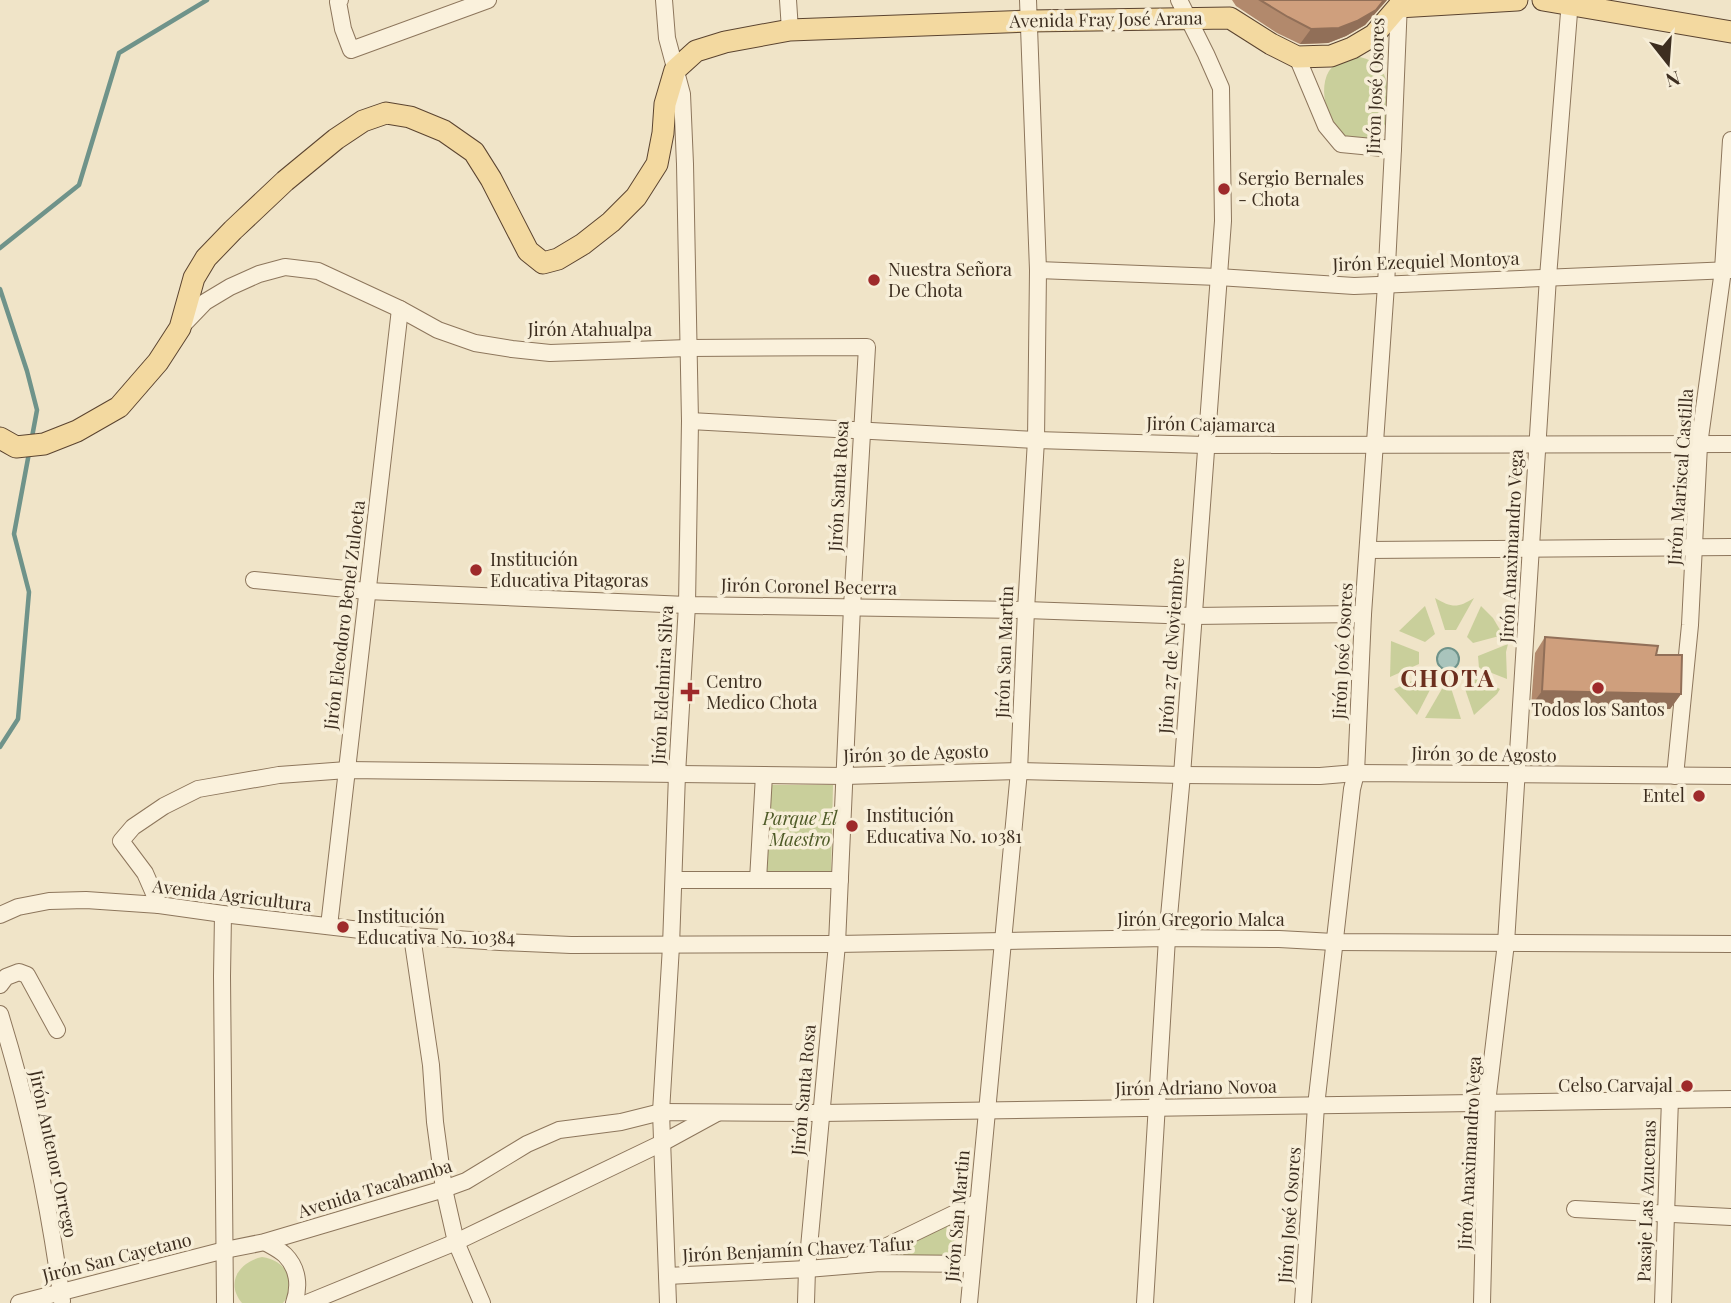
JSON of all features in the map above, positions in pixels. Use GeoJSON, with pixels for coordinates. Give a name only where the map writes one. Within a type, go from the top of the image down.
{"type":"FeatureCollection","features":[{"type":"Feature","properties":{"kind":"main road"},"geometry":{"type":"LineString","coordinates":[[1398,4],[1517,0]]}},
{"type":"Feature","properties":{"kind":"main road"},"geometry":{"type":"LineString","coordinates":[[1544,0],[1570,2],[1731,32]]}},
{"type":"Feature","properties":{"kind":"main road","name":"Avenida Fray José Arana"},"geometry":{"type":"LineString","coordinates":[[675,69],[696,51],[725,42],[790,30],[1029,22],[1184,9],[1230,18],[1297,57],[1331,56],[1374,35],[1398,4]]}},
{"type":"Feature","properties":{"kind":"main road"},"geometry":{"type":"LineString","coordinates":[[8,442],[44,444],[77,432],[119,407],[158,362],[180,328],[194,278],[206,258],[285,181],[336,139],[363,121],[386,113],[410,117],[444,131],[474,152],[528,251],[542,263],[558,260],[611,222],[636,197],[657,164],[665,104],[675,69]]}},
{"type":"Feature","properties":{"kind":"street"},"geometry":{"type":"LineString","coordinates":[[341,0],[338,2],[352,50],[488,0]]}},
{"type":"Feature","properties":{"kind":"street","name":"Jirón Edelmira Silva"},"geometry":{"type":"LineString","coordinates":[[664,0],[667,38],[682,94],[684,125],[690,421],[687,605],[661,1112],[668,1303]]}},
{"type":"Feature","properties":{"kind":"street"},"geometry":{"type":"LineString","coordinates":[[788,0],[790,30]]}},
{"type":"Feature","properties":{"kind":"street","name":"Jirón San Martin"},"geometry":{"type":"LineString","coordinates":[[969,1303],[1019,771],[1036,440],[1038,270],[1028,0]]}},
{"type":"Feature","properties":{"kind":"street","name":"Jirón Anaximandro Vega"},"geometry":{"type":"LineString","coordinates":[[1482,1303],[1487,1103],[1506,943],[1548,277],[1570,2]]}},
{"type":"Feature","properties":{"kind":"street","name":"Jirón José Osores"},"geometry":{"type":"LineString","coordinates":[[1303,1303],[1317,1106],[1352,789],[1356,773],[1363,614],[1393,149],[1398,4]]}},
{"type":"Feature","properties":{"kind":"street","name":"Jirón 27 de Noviembre"},"geometry":{"type":"LineString","coordinates":[[1145,1303],[1167,938],[1182,775],[1223,221],[1221,88],[1184,9]]}},
{"type":"Feature","properties":{"kind":"street"},"geometry":{"type":"LineString","coordinates":[[1297,57],[1326,126],[1341,145],[1393,149]]}},
{"type":"Feature","properties":{"kind":"street","name":"Jirón Mariscal Castilla"},"geometry":{"type":"LineString","coordinates":[[1675,776],[1690,625],[1699,445],[1727,270],[1731,140]]}},
{"type":"Feature","properties":{"kind":"street","name":"Jirón Atahualpa"},"geometry":{"type":"LineString","coordinates":[[180,328],[205,302],[230,286],[258,274],[285,267],[318,271],[438,330],[475,343],[512,349],[550,353],[688,348],[867,347]]}},
{"type":"Feature","properties":{"kind":"street","name":"Jirón Ezequiel Montoya"},"geometry":{"type":"LineString","coordinates":[[1038,270],[1218,276],[1354,286],[1727,270]]}},
{"type":"Feature","properties":{"kind":"street","name":"Jirón Eleodoro Benel Zuloeta"},"geometry":{"type":"LineString","coordinates":[[328,926],[400,309]]}},
{"type":"Feature","properties":{"kind":"street","name":"Jirón Santa Rosa"},"geometry":{"type":"LineString","coordinates":[[806,1303],[837,944],[867,347]]}},
{"type":"Feature","properties":{"kind":"street","name":"Jirón Cajamarca"},"geometry":{"type":"LineString","coordinates":[[690,421],[1036,440],[1205,445],[1731,444]]}},
{"type":"Feature","properties":{"kind":"street"},"geometry":{"type":"LineString","coordinates":[[1368,550],[1731,547]]}},
{"type":"Feature","properties":{"kind":"street","name":"Jirón Coronel Becerra"},"geometry":{"type":"LineString","coordinates":[[254,580],[367,591],[687,605],[1026,610],[1194,616],[1363,614]]}},
{"type":"Feature","properties":{"kind":"street","name":"Jirón 30 de Agosto"},"geometry":{"type":"LineString","coordinates":[[159,905],[145,873],[121,841],[133,827],[164,806],[198,789],[279,775],[346,770],[845,776],[1019,771],[1320,776],[1356,773],[1731,776]]}},
{"type":"Feature","properties":{"kind":"street"},"geometry":{"type":"LineString","coordinates":[[758,880],[764,775]]}},
{"type":"Feature","properties":{"kind":"street"},"geometry":{"type":"LineString","coordinates":[[674,880],[841,880]]}},
{"type":"Feature","properties":{"kind":"street","name":"Avenida Agricultura"},"geometry":{"type":"LineString","coordinates":[[0,915],[18,907],[49,901],[86,900],[159,905],[412,936],[512,943],[671,946]]}},
{"type":"Feature","properties":{"kind":"street"},"geometry":{"type":"LineString","coordinates":[[223,914],[225,1296],[236,1303]]}},
{"type":"Feature","properties":{"kind":"street"},"geometry":{"type":"LineString","coordinates":[[412,936],[431,1065],[444,1189],[456,1242],[482,1303]]}},
{"type":"Feature","properties":{"kind":"street","name":"Jirón Gregorio Malca"},"geometry":{"type":"LineString","coordinates":[[671,946],[1167,938],[1335,942],[1731,944]]}},
{"type":"Feature","properties":{"kind":"street"},"geometry":{"type":"LineString","coordinates":[[0,985],[6,976],[19,972],[27,975],[57,1030]]}},
{"type":"Feature","properties":{"kind":"street","name":"Jirón Antenor Orrego"},"geometry":{"type":"LineString","coordinates":[[0,1014],[48,1206],[62,1298]]}},
{"type":"Feature","properties":{"kind":"street","name":"Pasaje Las Azucenas"},"geometry":{"type":"LineString","coordinates":[[1663,1303],[1670,1099]]}},
{"type":"Feature","properties":{"kind":"street","name":"Jirón Adriano Novoa"},"geometry":{"type":"LineString","coordinates":[[661,1112],[987,1111],[1731,1099]]}},
{"type":"Feature","properties":{"kind":"street","name":"Avenida Tacabamba"},"geometry":{"type":"LineString","coordinates":[[225,1250],[265,1242],[444,1189],[466,1181],[527,1144],[559,1130],[621,1122],[661,1112]]}},
{"type":"Feature","properties":{"kind":"street"},"geometry":{"type":"LineString","coordinates":[[307,1303],[456,1242],[662,1143],[717,1113]]}},
{"type":"Feature","properties":{"kind":"street"},"geometry":{"type":"LineString","coordinates":[[846,1266],[978,1202]]}},
{"type":"Feature","properties":{"kind":"street"},"geometry":{"type":"LineString","coordinates":[[1575,1209],[1731,1217]]}},
{"type":"Feature","properties":{"kind":"street"},"geometry":{"type":"LineString","coordinates":[[265,1242],[284,1254],[295,1269],[299,1290],[294,1303]]}},
{"type":"Feature","properties":{"kind":"street","name":"Jirón San Cayetano"},"geometry":{"type":"LineString","coordinates":[[19,1303],[62,1298],[225,1250]]}},
{"type":"Feature","properties":{"kind":"street","name":"Jirón Benjamín Chavez Tafur"},"geometry":{"type":"LineString","coordinates":[[667,1276],[880,1263],[972,1264]]}},
{"type":"Feature","properties":{"kind":"green space"},"geometry":{"type":"Polygon","coordinates":[[[1351,56],[1370,60],[1382,70],[1389,94],[1388,116],[1382,129],[1364,140],[1353,140],[1342,134],[1329,113],[1325,97],[1324,86],[1329,71],[1351,56]]]}},
{"type":"Feature","properties":{"kind":"green space"},"geometry":{"type":"Polygon","coordinates":[[[1435,598],[1455,606],[1474,598],[1456,630],[1445,630],[1435,598]]]}},
{"type":"Feature","properties":{"kind":"green space"},"geometry":{"type":"Polygon","coordinates":[[[1425,606],[1435,634],[1425,642],[1399,631],[1425,606]]]}},
{"type":"Feature","properties":{"kind":"green space"},"geometry":{"type":"Polygon","coordinates":[[[1481,606],[1493,618],[1503,635],[1473,643],[1467,637],[1481,606]]]}},
{"type":"Feature","properties":{"kind":"green space"},"geometry":{"type":"Polygon","coordinates":[[[1391,641],[1419,652],[1419,664],[1390,677],[1391,641]]]}},
{"type":"Feature","properties":{"kind":"green space"},"geometry":{"type":"Polygon","coordinates":[[[1508,644],[1507,679],[1479,668],[1478,656],[1508,644]]]}},
{"type":"Feature","properties":{"kind":"green space"},"geometry":{"type":"Polygon","coordinates":[[[1425,675],[1433,684],[1417,715],[1394,689],[1425,675]]]}},
{"type":"Feature","properties":{"kind":"green space"},"geometry":{"type":"Polygon","coordinates":[[[1473,675],[1500,689],[1474,715],[1464,686],[1473,675]]]}},
{"type":"Feature","properties":{"kind":"green space"},"geometry":{"type":"Polygon","coordinates":[[[1443,687],[1451,688],[1461,719],[1425,718],[1443,687]]]}},
{"type":"Feature","properties":{"kind":"green space","name":"Parque El Maestro"},"geometry":{"type":"Polygon","coordinates":[[[768,785],[833,785],[831,873],[767,873],[768,785]]]}},
{"type":"Feature","properties":{"kind":"green space"},"geometry":{"type":"Polygon","coordinates":[[[949,1223],[955,1229],[953,1256],[890,1259],[890,1249],[949,1223]]]}},
{"type":"Feature","properties":{"kind":"green space"},"geometry":{"type":"Polygon","coordinates":[[[262,1257],[278,1263],[288,1274],[290,1288],[283,1303],[242,1303],[237,1295],[237,1274],[247,1263],[262,1257]]]}},
{"type":"Feature","properties":{"kind":"water"},"geometry":{"type":"Polygon","coordinates":[[[1444,648],[1452,648],[1459,655],[1459,663],[1452,670],[1444,670],[1437,663],[1437,655],[1444,648]]]}},
{"type":"Feature","properties":{"kind":"building"},"geometry":{"type":"Polygon","coordinates":[[[1260,0],[1384,0],[1376,10],[1357,21],[1339,28],[1311,29],[1260,0]]]}},
{"type":"Feature","properties":{"kind":"building"},"geometry":{"type":"Polygon","coordinates":[[[1545,637],[1658,646],[1656,655],[1682,655],[1681,694],[1542,691],[1545,637]]]}},
{"type":"Feature","properties":{"kind":"waterway"},"geometry":{"type":"LineString","coordinates":[[0,248],[79,185],[119,53],[207,0]]}},
{"type":"Feature","properties":{"kind":"waterway"},"geometry":{"type":"LineString","coordinates":[[0,289],[37,410],[32,437]]}},
{"type":"Feature","properties":{"kind":"waterway"},"geometry":{"type":"LineString","coordinates":[[0,747],[18,719],[29,592],[14,534],[29,453]]}},
{"type":"Feature","properties":{"kind":"place","name":"Sergio Bernales - Chota"},"geometry":{"type":"Point","coordinates":[1224,189]}},
{"type":"Feature","properties":{"kind":"place","name":"Nuestra Señora De Chota"},"geometry":{"type":"Point","coordinates":[874,280]}},
{"type":"Feature","properties":{"kind":"place","name":"Institución Educativa Pitagoras"},"geometry":{"type":"Point","coordinates":[476,570]}},
{"type":"Feature","properties":{"kind":"place","name":"Todos los Santos"},"geometry":{"type":"Point","coordinates":[1598,688]}},
{"type":"Feature","properties":{"kind":"place","name":"Centro Medico Chota"},"geometry":{"type":"Point","coordinates":[690,692]}},
{"type":"Feature","properties":{"kind":"place","name":"Entel"},"geometry":{"type":"Point","coordinates":[1699,796]}},
{"type":"Feature","properties":{"kind":"place","name":"Institución Educativa No. 10381"},"geometry":{"type":"Point","coordinates":[852,826]}},
{"type":"Feature","properties":{"kind":"place","name":"Institución Educativa No. 10384"},"geometry":{"type":"Point","coordinates":[343,927]}},
{"type":"Feature","properties":{"kind":"place","name":"Celso Carvajal"},"geometry":{"type":"Point","coordinates":[1687,1086]}},
{"type":"Feature","properties":{"kind":"district","name":"CHOTA"},"geometry":{"type":"Point","coordinates":[1448,679]}}]}
